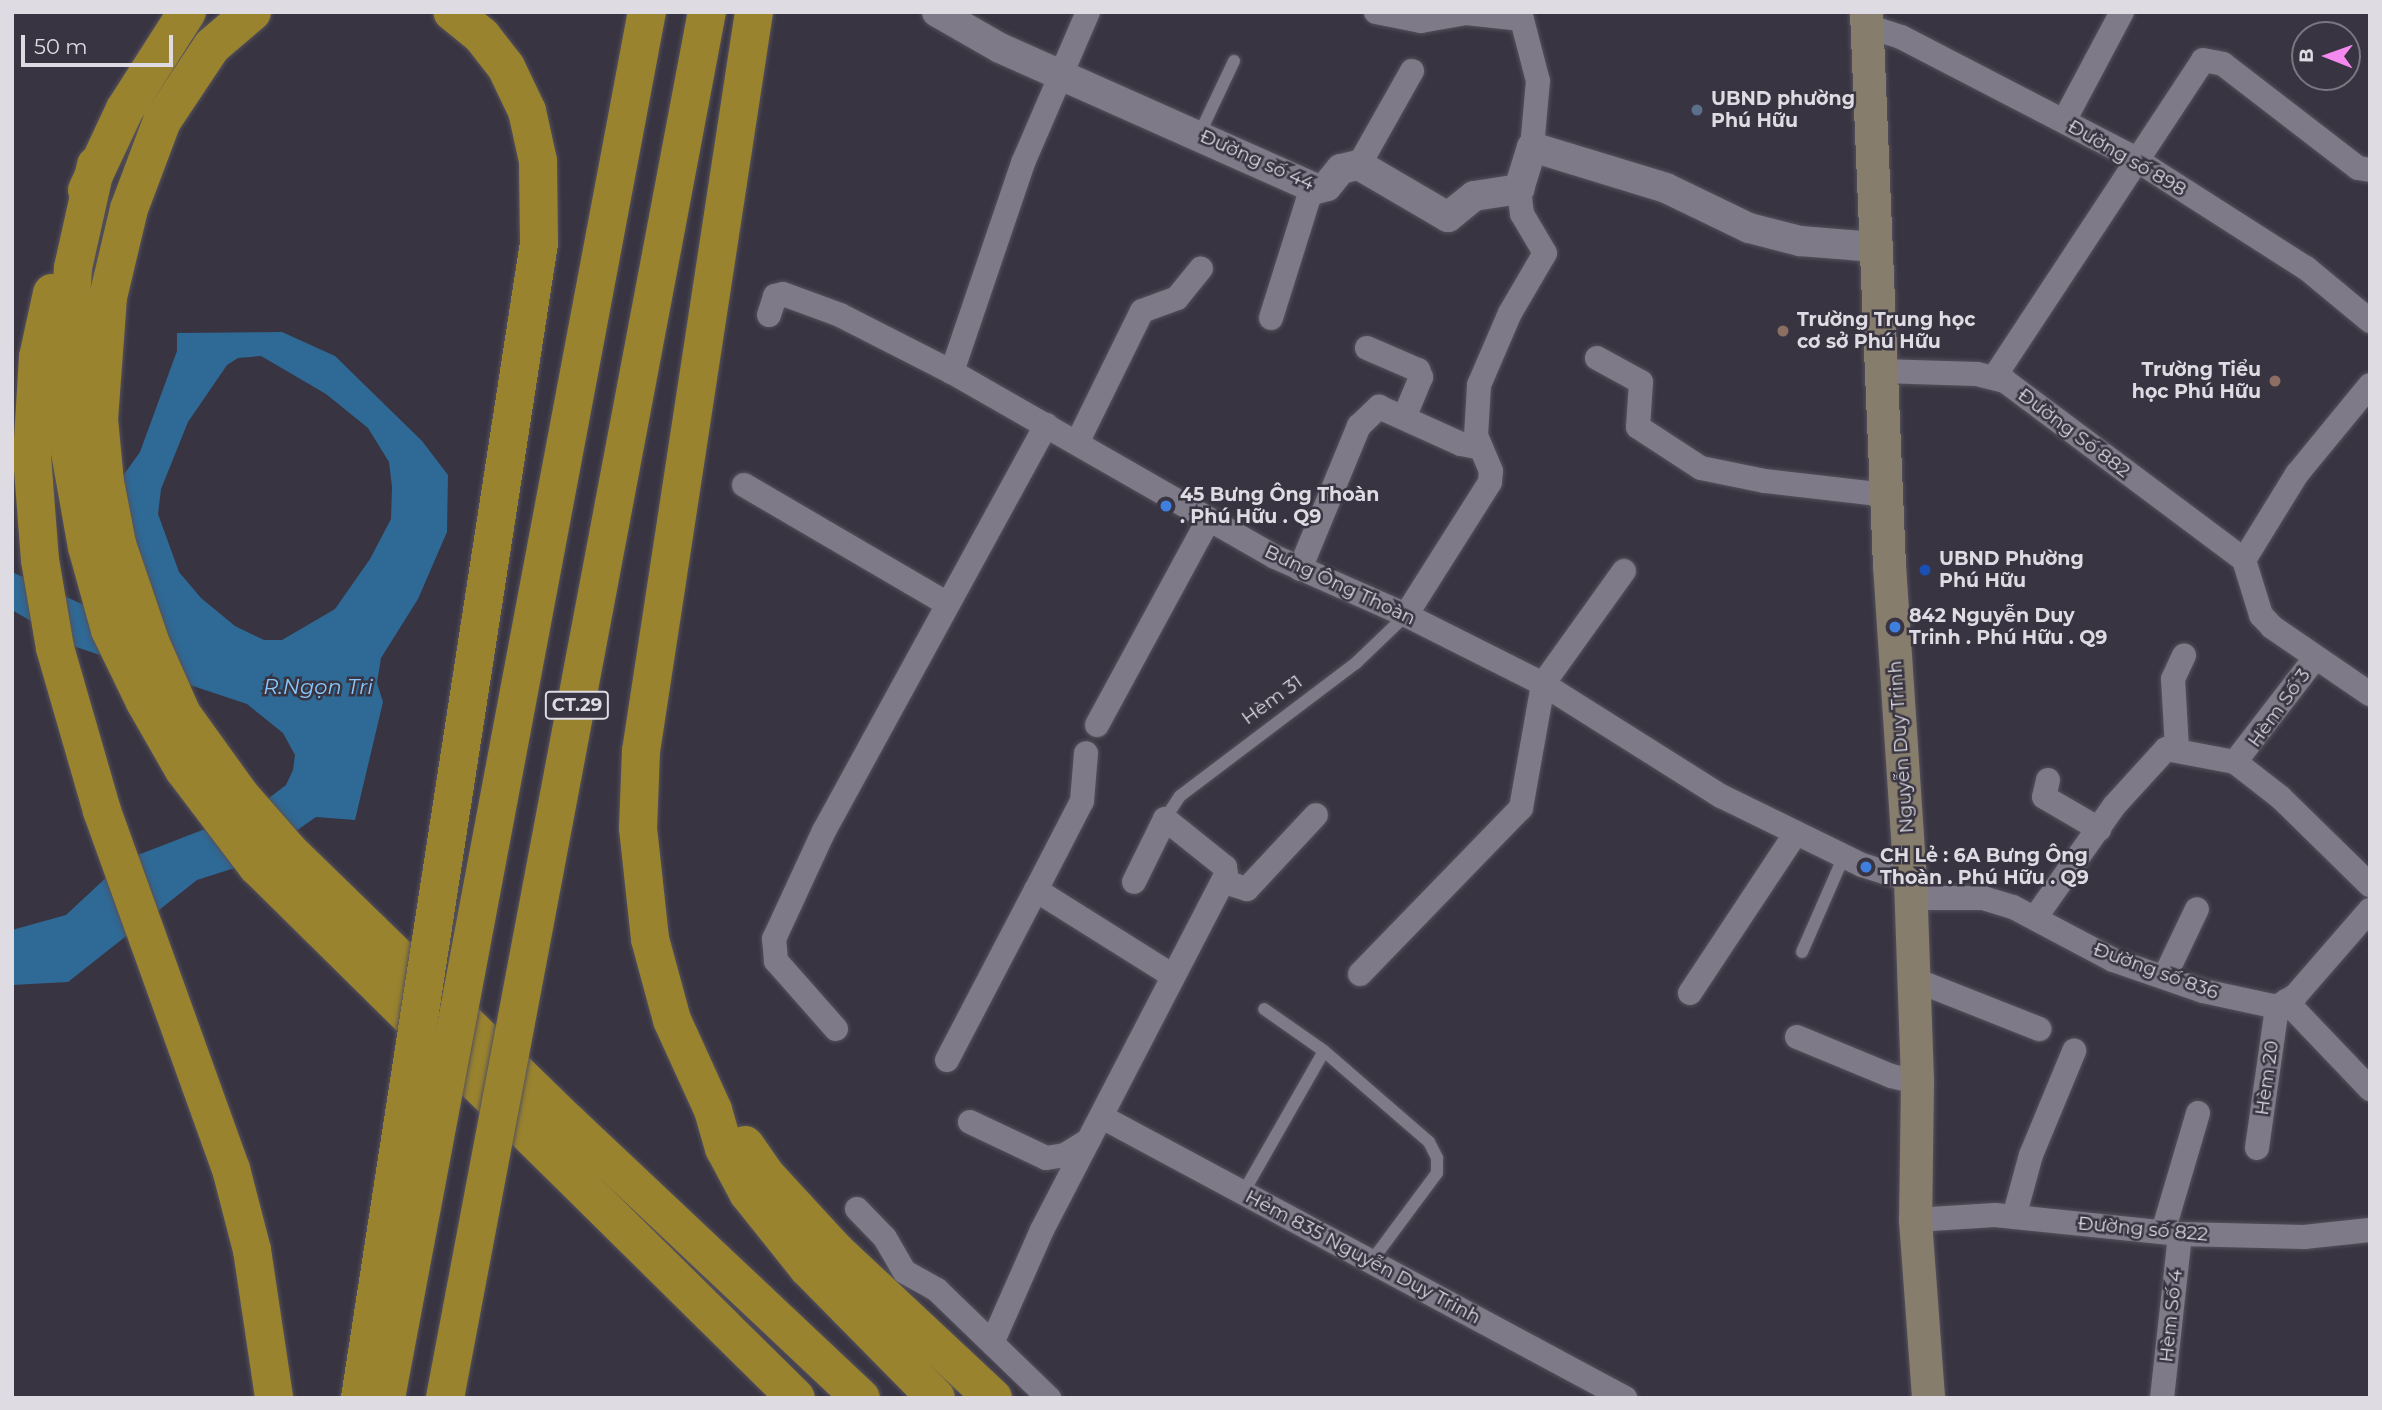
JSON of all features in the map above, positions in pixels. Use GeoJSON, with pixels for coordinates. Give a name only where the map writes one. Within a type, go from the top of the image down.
{"type":"FeatureCollection","features":[{"type":"Feature","properties":{"kind":"highway"},"geometry":{"type":"LineString","coordinates":[[187,12],[125,109],[96,165],[60,259],[38,357],[32,456],[40,560],[55,648],[76,732],[234,1182],[255,1263],[274,1398]]}},
{"type":"Feature","properties":{"kind":"highway"},"geometry":{"type":"LineString","coordinates":[[229,806],[183,714],[147,633],[117,544],[99,419],[108,297],[145,161],[187,79],[212,46],[252,12]]}},
{"type":"Feature","properties":{"kind":"highway"},"geometry":{"type":"LineString","coordinates":[[360,1398],[539,243],[538,161],[527,111],[506,67],[482,36],[452,12]]}},
{"type":"Feature","properties":{"kind":"highway","name":"CT.29"},"geometry":{"type":"LineString","coordinates":[[386,1398],[648,12]]}},
{"type":"Feature","properties":{"kind":"highway","name":"CT.29"},"geometry":{"type":"LineString","coordinates":[[444,1398],[707,12]]}},
{"type":"Feature","properties":{"kind":"highway"},"geometry":{"type":"LineString","coordinates":[[754,12],[641,751],[638,828],[650,939],[672,1020],[713,1110],[724,1147],[748,1193],[808,1268],[936,1398]]}},
{"type":"Feature","properties":{"kind":"highway"},"geometry":{"type":"LineString","coordinates":[[96,165],[72,268],[67,361],[70,452],[87,547],[110,630],[184,769],[229,806],[273,858],[796,1398]]}},
{"type":"Feature","properties":{"kind":"highway"},"geometry":{"type":"LineString","coordinates":[[273,858],[569,1124],[861,1398]]}},
{"type":"Feature","properties":{"kind":"highway"},"geometry":{"type":"LineString","coordinates":[[713,1110],[735,1130],[766,1175],[836,1251],[993,1398]]}},
{"type":"Feature","properties":{"kind":"main road","name":"Nguyễn Duy Trinh"},"geometry":{"type":"LineString","coordinates":[[1867,19],[1886,495],[1910,889],[1917,1082],[1915,1220],[1928,1398]]}},
{"type":"Feature","properties":{"kind":"street"},"geometry":{"type":"LineString","coordinates":[[937,12],[1000,48],[1060,75]]}},
{"type":"Feature","properties":{"kind":"street"},"geometry":{"type":"LineString","coordinates":[[952,372],[1023,163],[1088,12]]}},
{"type":"Feature","properties":{"kind":"street"},"geometry":{"type":"LineString","coordinates":[[1376,12],[1421,21],[1466,13],[1521,15],[1538,81],[1532,147],[1519,189],[1522,214],[1542,242],[1545,253],[1510,313],[1479,385],[1475,425],[1491,471],[1488,491],[1406,615]]}},
{"type":"Feature","properties":{"kind":"street"},"geometry":{"type":"LineString","coordinates":[[2064,121],[2122,12]]}},
{"type":"Feature","properties":{"kind":"street","name":"Đường số 898"},"geometry":{"type":"LineString","coordinates":[[1867,19],[2140,162],[2306,268],[2370,321]]}},
{"type":"Feature","properties":{"kind":"street"},"geometry":{"type":"LineString","coordinates":[[1881,371],[1994,376],[2140,162],[2203,60],[2214,59],[2358,168],[2370,170]]}},
{"type":"Feature","properties":{"kind":"street"},"geometry":{"type":"LineString","coordinates":[[1412,71],[1359,165],[1442,216],[1454,215],[1474,196],[1519,189]]}},
{"type":"Feature","properties":{"kind":"street","name":"Đường số 44"},"geometry":{"type":"LineString","coordinates":[[1060,75],[1312,187],[1326,186],[1341,169],[1359,165]]}},
{"type":"Feature","properties":{"kind":"street"},"geometry":{"type":"LineString","coordinates":[[1532,147],[1666,188],[1749,228],[1800,241],[1875,247]]}},
{"type":"Feature","properties":{"kind":"street"},"geometry":{"type":"LineString","coordinates":[[1270,318],[1312,187]]}},
{"type":"Feature","properties":{"kind":"street"},"geometry":{"type":"LineString","coordinates":[[1077,443],[1143,311],[1177,298],[1201,268]]}},
{"type":"Feature","properties":{"kind":"street","name":"Bưng Ông Thoàn"},"geometry":{"type":"LineString","coordinates":[[769,315],[775,296],[783,294],[841,315],[952,372],[1300,569],[1406,615],[1543,684],[1721,796],[1910,889]]}},
{"type":"Feature","properties":{"kind":"street"},"geometry":{"type":"LineString","coordinates":[[1367,348],[1418,370],[1421,377],[1404,418]]}},
{"type":"Feature","properties":{"kind":"street"},"geometry":{"type":"LineString","coordinates":[[1597,358],[1641,382],[1638,427],[1702,468],[1765,481],[1886,495]]}},
{"type":"Feature","properties":{"kind":"street","name":"Đường Số 882"},"geometry":{"type":"LineString","coordinates":[[1994,376],[2244,560]]}},
{"type":"Feature","properties":{"kind":"street"},"geometry":{"type":"LineString","coordinates":[[2370,385],[2297,474],[2244,560],[2261,615],[2315,658],[2370,694]]}},
{"type":"Feature","properties":{"kind":"street"},"geometry":{"type":"LineString","coordinates":[[1300,569],[1359,426],[1379,407],[1461,444],[1481,448]]}},
{"type":"Feature","properties":{"kind":"street"},"geometry":{"type":"LineString","coordinates":[[836,1029],[776,961],[774,939],[824,831],[1046,425]]}},
{"type":"Feature","properties":{"kind":"street"},"geometry":{"type":"LineString","coordinates":[[744,485],[948,604]]}},
{"type":"Feature","properties":{"kind":"street"},"geometry":{"type":"LineString","coordinates":[[1097,725],[1209,519]]}},
{"type":"Feature","properties":{"kind":"street"},"geometry":{"type":"LineString","coordinates":[[1360,974],[1521,808],[1543,684],[1624,571]]}},
{"type":"Feature","properties":{"kind":"street"},"geometry":{"type":"LineString","coordinates":[[2035,918],[2145,769],[2166,749],[2177,748],[2173,680],[2184,655]]}},
{"type":"Feature","properties":{"kind":"street","name":"Hèm Số 3"},"geometry":{"type":"LineString","coordinates":[[2177,748],[2235,762],[2315,658]]}},
{"type":"Feature","properties":{"kind":"street"},"geometry":{"type":"LineString","coordinates":[[947,1060],[1082,801],[1086,753]]}},
{"type":"Feature","properties":{"kind":"street"},"geometry":{"type":"LineString","coordinates":[[2235,762],[2280,797],[2370,885]]}},
{"type":"Feature","properties":{"kind":"street"},"geometry":{"type":"LineString","coordinates":[[2048,780],[2044,797],[2099,829]]}},
{"type":"Feature","properties":{"kind":"street"},"geometry":{"type":"LineString","coordinates":[[1225,882],[1247,889],[1316,815]]}},
{"type":"Feature","properties":{"kind":"street"},"geometry":{"type":"LineString","coordinates":[[993,1341],[1042,1230],[1173,976],[1225,882],[1224,867],[1165,819],[1134,882]]}},
{"type":"Feature","properties":{"kind":"street"},"geometry":{"type":"LineString","coordinates":[[1690,993],[1796,833]]}},
{"type":"Feature","properties":{"kind":"street","name":"Đường số 836"},"geometry":{"type":"LineString","coordinates":[[1910,889],[1983,898],[2035,918],[2113,960],[2203,991],[2281,1004]]}},
{"type":"Feature","properties":{"kind":"street"},"geometry":{"type":"LineString","coordinates":[[1036,890],[1173,976]]}},
{"type":"Feature","properties":{"kind":"street"},"geometry":{"type":"LineString","coordinates":[[2165,976],[2197,909]]}},
{"type":"Feature","properties":{"kind":"street"},"geometry":{"type":"LineString","coordinates":[[2370,910],[2281,1004],[2370,1090]]}},
{"type":"Feature","properties":{"kind":"street"},"geometry":{"type":"LineString","coordinates":[[1913,979],[2039,1029]]}},
{"type":"Feature","properties":{"kind":"street","name":"Hèm 20"},"geometry":{"type":"LineString","coordinates":[[2257,1148],[2281,1004]]}},
{"type":"Feature","properties":{"kind":"street"},"geometry":{"type":"LineString","coordinates":[[1797,1037],[1891,1076],[1917,1082]]}},
{"type":"Feature","properties":{"kind":"street"},"geometry":{"type":"LineString","coordinates":[[2014,1217],[2031,1155],[2074,1051]]}},
{"type":"Feature","properties":{"kind":"street","name":"Hèm Số 4"},"geometry":{"type":"LineString","coordinates":[[2162,1398],[2171,1233],[2198,1112]]}},
{"type":"Feature","properties":{"kind":"street","name":"Hẻm 835 Nguyễn Duy Trinh"},"geometry":{"type":"LineString","coordinates":[[1102,1117],[1625,1398]]}},
{"type":"Feature","properties":{"kind":"street"},"geometry":{"type":"LineString","coordinates":[[971,1122],[1046,1158],[1065,1156],[1089,1140]]}},
{"type":"Feature","properties":{"kind":"street"},"geometry":{"type":"LineString","coordinates":[[857,1209],[885,1238],[905,1272],[937,1290],[993,1341],[1049,1398]]}},
{"type":"Feature","properties":{"kind":"street","name":"Đường số 822"},"geometry":{"type":"LineString","coordinates":[[1915,1220],[2014,1217],[2171,1233],[2304,1237],[2370,1230]]}},
{"type":"Feature","properties":{"kind":"lane"},"geometry":{"type":"LineString","coordinates":[[1199,135],[1234,61]]}},
{"type":"Feature","properties":{"kind":"lane","name":"Hèm 31"},"geometry":{"type":"LineString","coordinates":[[1165,819],[1180,796],[1356,663],[1406,615]]}},
{"type":"Feature","properties":{"kind":"lane"},"geometry":{"type":"LineString","coordinates":[[1802,951],[1844,856]]}},
{"type":"Feature","properties":{"kind":"lane"},"geometry":{"type":"LineString","coordinates":[[1264,1009],[1324,1051],[1429,1142],[1437,1158],[1437,1173],[1371,1262]]}},
{"type":"Feature","properties":{"kind":"lane"},"geometry":{"type":"LineString","coordinates":[[1243,1193],[1324,1051]]}},
{"type":"Feature","properties":{"kind":"water","name":"R.Ngọn Tri"},"geometry":{"type":"Polygon","coordinates":[[[282,332],[335,356],[422,441],[448,475],[447,532],[418,599],[381,658],[377,683],[383,702],[355,820],[316,817],[250,863],[197,880],[68,982],[12,985],[12,930],[66,915],[125,860],[223,822],[269,798],[286,785],[293,770],[295,755],[283,733],[247,704],[76,647],[12,610],[12,572],[84,605],[120,480],[140,452],[177,351],[177,333],[282,332]],[[261,356],[238,358],[227,365],[188,422],[161,489],[158,514],[179,572],[201,598],[235,626],[264,640],[282,640],[335,609],[370,559],[391,519],[392,487],[389,462],[368,428],[326,394],[261,356]]]}},
{"type":"Feature","properties":{"kind":"place","name":"UBND phường Phú Hữu"},"geometry":{"type":"Point","coordinates":[1697,110]}},
{"type":"Feature","properties":{"kind":"place","name":"Trường Trung học cơ sở Phú Hữu"},"geometry":{"type":"Point","coordinates":[1783,331]}},
{"type":"Feature","properties":{"kind":"place","name":"Trường Tiểu học Phú Hữu"},"geometry":{"type":"Point","coordinates":[2275,381]}},
{"type":"Feature","properties":{"kind":"place","name":"45 Bưng Ông Thoàn . Phú Hữu . Q9"},"geometry":{"type":"Point","coordinates":[1166,506]}},
{"type":"Feature","properties":{"kind":"place","name":"UBND Phường Phú Hữu"},"geometry":{"type":"Point","coordinates":[1925,570]}},
{"type":"Feature","properties":{"kind":"place","name":"842 Nguyễn Duy Trinh . Phú Hữu . Q9"},"geometry":{"type":"Point","coordinates":[1895,627]}},
{"type":"Feature","properties":{"kind":"place","name":"CH Lẻ : 6A Bưng Ông Thoàn . Phú Hữu . Q9"},"geometry":{"type":"Point","coordinates":[1866,867]}}]}
